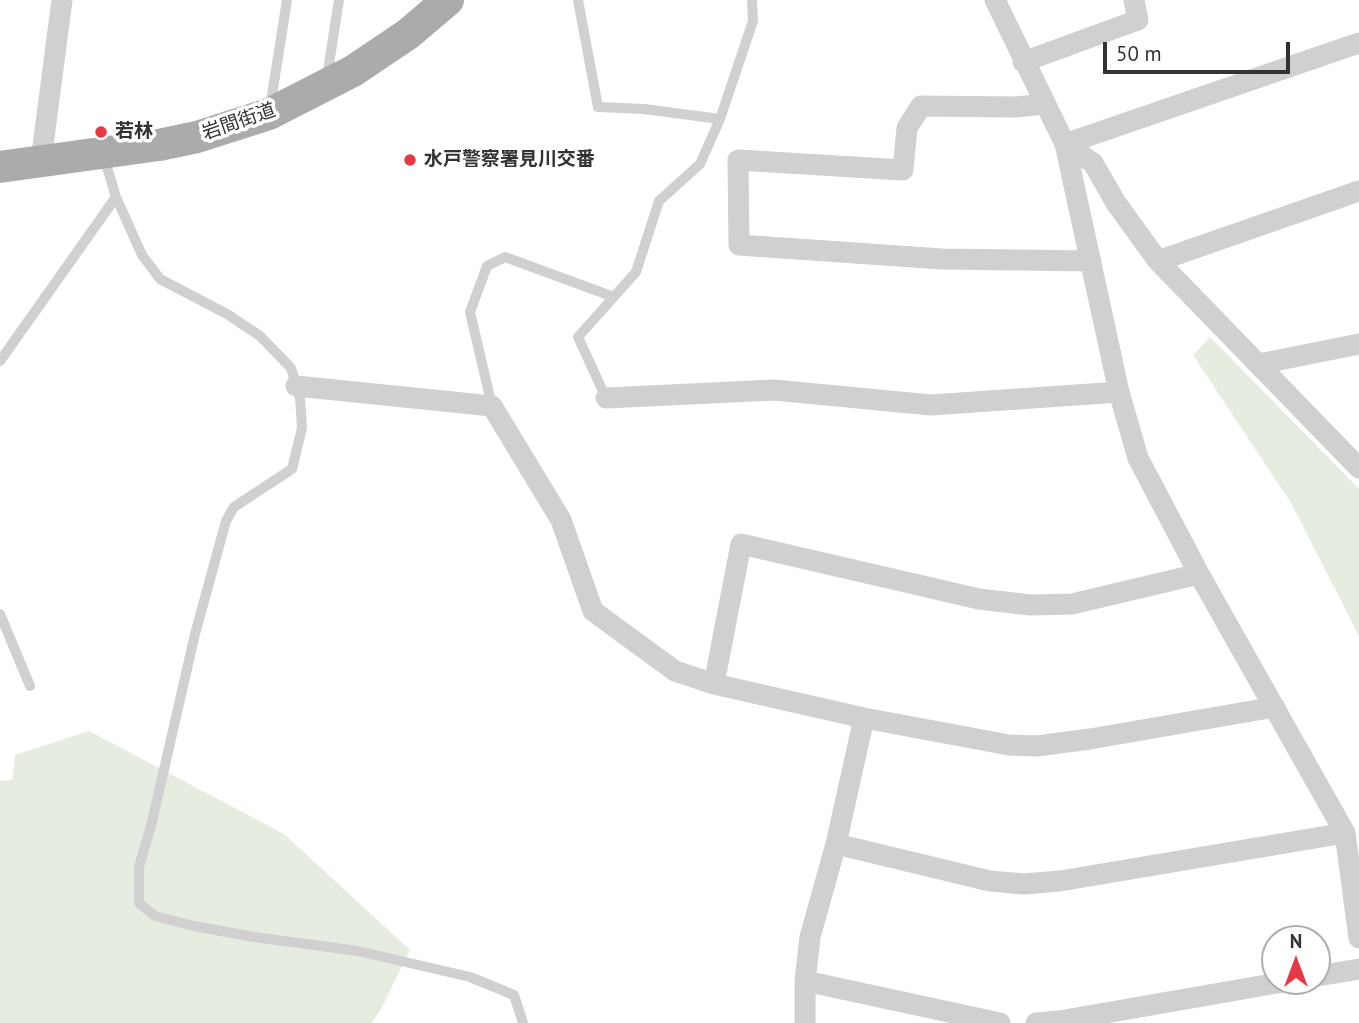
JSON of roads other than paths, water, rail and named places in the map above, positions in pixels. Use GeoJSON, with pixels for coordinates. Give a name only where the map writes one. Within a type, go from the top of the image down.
{"type":"FeatureCollection","features":[{"type":"Feature","properties":{"kind":"main road","name":"岩間街道"},"geometry":{"type":"LineString","coordinates":[[0,167],[197,137],[269,114],[326,86],[398,41],[448,0]]}},
{"type":"Feature","properties":{"kind":"street"},"geometry":{"type":"LineString","coordinates":[[41,161],[62,0]]}},
{"type":"Feature","properties":{"kind":"street"},"geometry":{"type":"LineString","coordinates":[[995,0],[1065,144],[1119,392],[1138,458],[1199,574],[1345,833],[1359,938]]}},
{"type":"Feature","properties":{"kind":"street"},"geometry":{"type":"LineString","coordinates":[[1023,62],[1138,20],[1134,0]]}},
{"type":"Feature","properties":{"kind":"street"},"geometry":{"type":"LineString","coordinates":[[1065,144],[1359,43]]}},
{"type":"Feature","properties":{"kind":"street"},"geometry":{"type":"LineString","coordinates":[[1045,104],[1016,107],[921,106],[907,128],[904,170],[738,160],[739,245],[942,258],[1090,261]]}},
{"type":"Feature","properties":{"kind":"street"},"geometry":{"type":"LineString","coordinates":[[1065,144],[1093,163],[1116,203],[1158,261],[1359,468]]}},
{"type":"Feature","properties":{"kind":"street"},"geometry":{"type":"LineString","coordinates":[[1158,261],[1359,191]]}},
{"type":"Feature","properties":{"kind":"street"},"geometry":{"type":"LineString","coordinates":[[1259,364],[1359,344]]}},
{"type":"Feature","properties":{"kind":"street"},"geometry":{"type":"LineString","coordinates":[[296,386],[492,406],[561,520],[593,611],[675,671],[715,684],[864,718],[1009,745],[1037,746],[1090,739],[1275,707]]}},
{"type":"Feature","properties":{"kind":"street"},"geometry":{"type":"LineString","coordinates":[[606,398],[774,390],[932,405],[1119,392]]}},
{"type":"Feature","properties":{"kind":"street"},"geometry":{"type":"LineString","coordinates":[[715,684],[741,544],[979,598],[1030,605],[1072,604],[1199,574]]}},
{"type":"Feature","properties":{"kind":"street"},"geometry":{"type":"LineString","coordinates":[[805,1023],[805,981],[810,937],[836,844],[864,718]]}},
{"type":"Feature","properties":{"kind":"street"},"geometry":{"type":"LineString","coordinates":[[836,844],[990,881],[1024,884],[1060,881],[1345,833]]}},
{"type":"Feature","properties":{"kind":"street"},"geometry":{"type":"LineString","coordinates":[[1331,974],[1359,969]]}},
{"type":"Feature","properties":{"kind":"street"},"geometry":{"type":"LineString","coordinates":[[805,981],[1000,1023]]}},
{"type":"Feature","properties":{"kind":"street"},"geometry":{"type":"LineString","coordinates":[[1036,1023],[1261,986]]}},
{"type":"Feature","properties":{"kind":"lane"},"geometry":{"type":"LineString","coordinates":[[269,114],[287,0]]}},
{"type":"Feature","properties":{"kind":"lane"},"geometry":{"type":"LineString","coordinates":[[326,86],[339,0]]}},
{"type":"Feature","properties":{"kind":"lane"},"geometry":{"type":"LineString","coordinates":[[578,0],[598,107],[644,109],[719,119]]}},
{"type":"Feature","properties":{"kind":"lane"},"geometry":{"type":"LineString","coordinates":[[606,398],[578,337],[636,272],[659,201],[700,164],[719,119],[753,21],[752,0]]}},
{"type":"Feature","properties":{"kind":"lane"},"geometry":{"type":"LineString","coordinates":[[103,153],[116,197],[142,255],[160,278],[226,313],[260,336],[290,368],[300,398],[302,428],[292,469],[234,507],[226,522],[195,634],[152,822],[139,867],[139,903],[155,916],[194,926],[358,951],[471,977],[514,995],[523,1023]]}},
{"type":"Feature","properties":{"kind":"lane"},"geometry":{"type":"LineString","coordinates":[[0,360],[116,197]]}},
{"type":"Feature","properties":{"kind":"lane"},"geometry":{"type":"LineString","coordinates":[[492,406],[470,312],[487,266],[505,257],[614,297]]}},
{"type":"Feature","properties":{"kind":"lane"},"geometry":{"type":"LineString","coordinates":[[0,614],[30,686]]}},
{"type":"Feature","properties":{"kind":"place","name":"若林"},"geometry":{"type":"Point","coordinates":[101,132]}},
{"type":"Feature","properties":{"kind":"place","name":"水戸警察署見川交番"},"geometry":{"type":"Point","coordinates":[410,160]}}]}
